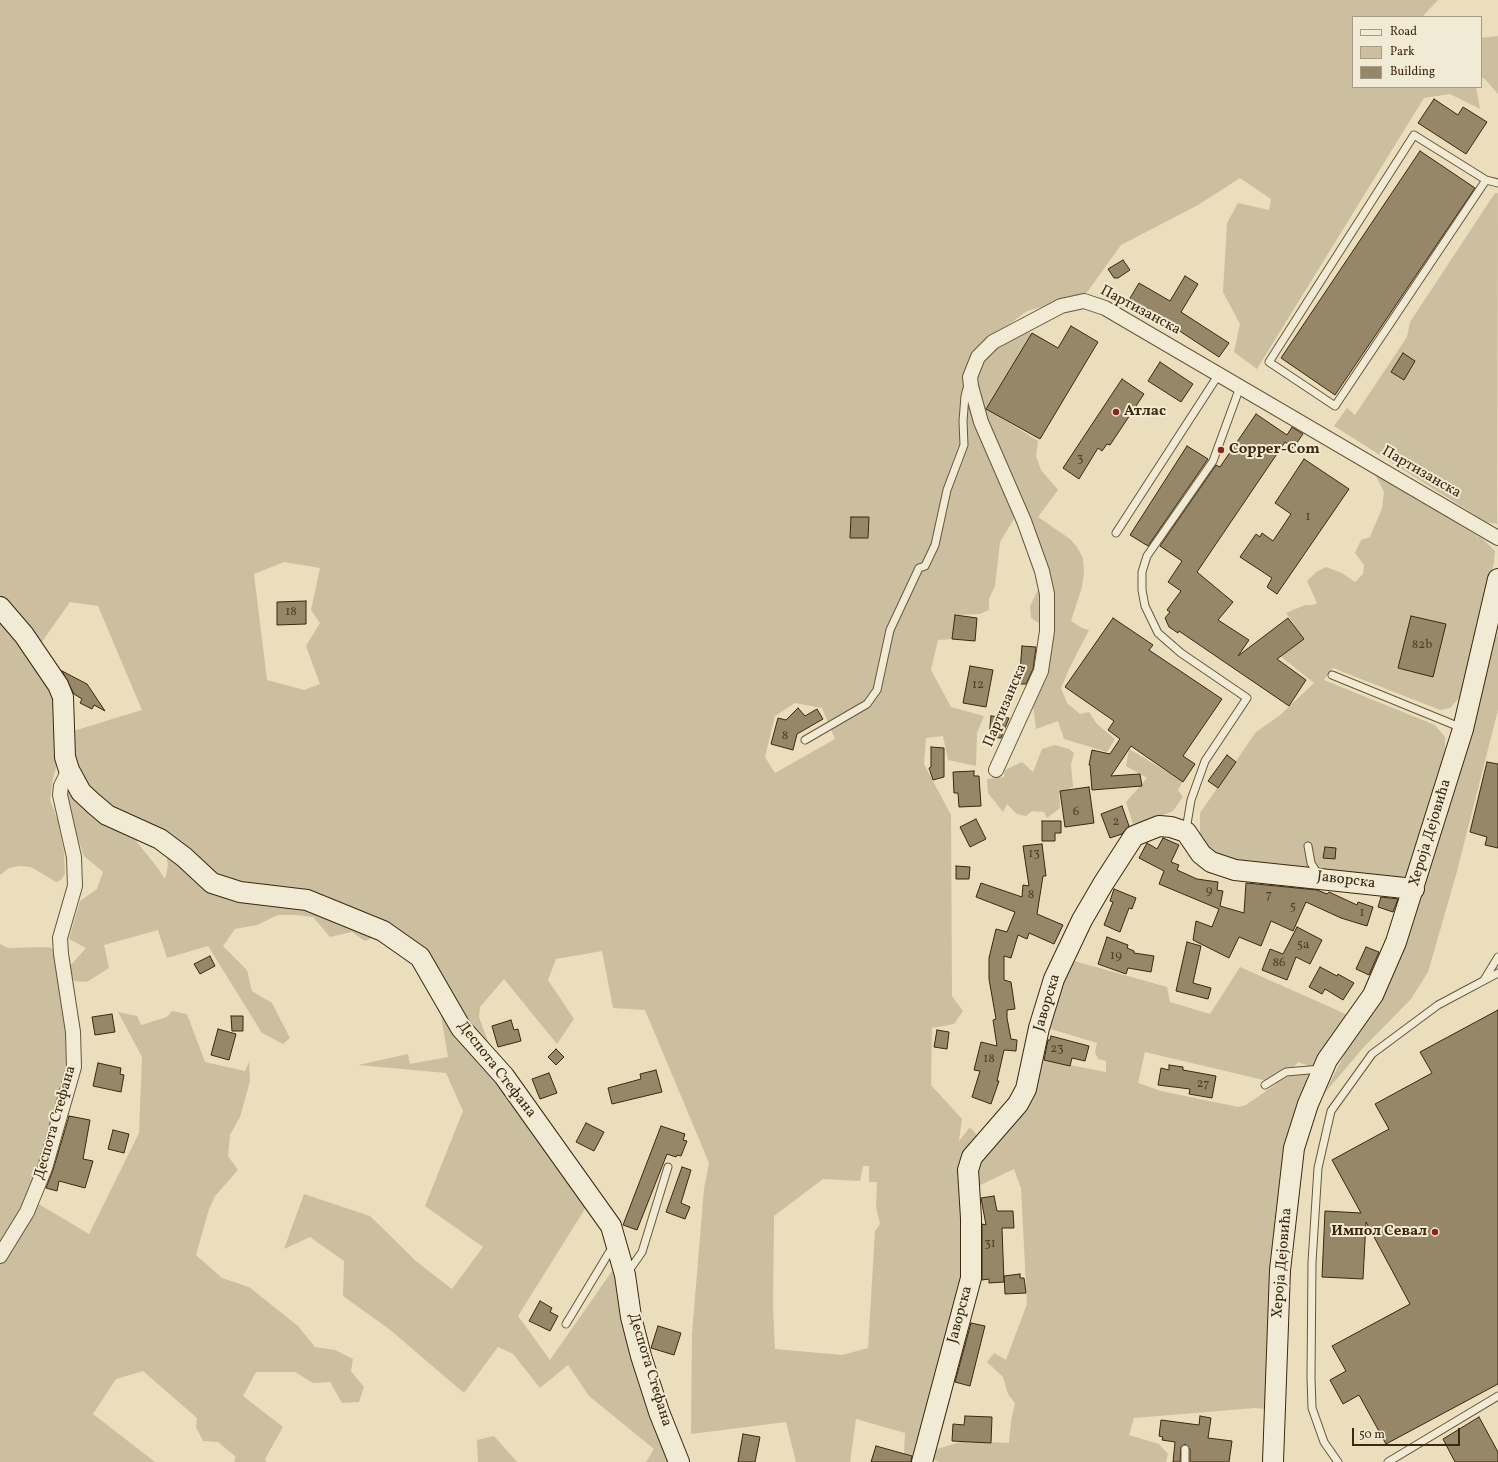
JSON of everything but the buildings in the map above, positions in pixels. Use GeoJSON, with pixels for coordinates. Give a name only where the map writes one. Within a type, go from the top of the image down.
{"type":"FeatureCollection","features":[{"type":"Feature","properties":{"kind":"street","name":"Партизанска"},"geometry":{"type":"LineString","coordinates":[[996,770],[1041,671],[1047,631],[1047,594],[1042,571],[1024,521],[981,422],[970,377],[978,357],[993,342],[1061,306],[1084,301],[1105,308],[1498,538]]}},
{"type":"Feature","properties":{"kind":"street","name":"Хероја Дејовића"},"geometry":{"type":"LineString","coordinates":[[1273,1462],[1280,1270],[1294,1148],[1308,1104],[1327,1060],[1372,995],[1396,942],[1464,729],[1495,602],[1498,579]]}},
{"type":"Feature","properties":{"kind":"street","name":"Деспота Стефана"},"geometry":{"type":"LineString","coordinates":[[0,607],[24,635],[58,685],[63,697],[65,757],[69,770],[81,792],[107,816],[160,839],[212,882],[240,892],[307,900],[382,931],[420,958],[461,1028],[504,1076],[611,1226],[625,1275],[631,1317],[641,1356],[659,1412],[679,1462]]}},
{"type":"Feature","properties":{"kind":"street","name":"Деспота Стефана"},"geometry":{"type":"LineString","coordinates":[[0,1256],[27,1212],[45,1168],[74,1067],[73,1032],[60,949],[60,938],[75,886],[74,857],[60,795],[61,786],[69,770]]}},
{"type":"Feature","properties":{"kind":"street","name":"Јаворска"},"geometry":{"type":"LineString","coordinates":[[922,1462],[971,1278],[971,1218],[968,1170],[972,1157],[980,1145],[1018,1104],[1026,1089],[1039,1028],[1054,978],[1082,920],[1134,836],[1158,826],[1186,832],[1202,854],[1211,862],[1235,870],[1269,875],[1320,878],[1414,889]]}},
{"type":"Feature","properties":{"kind":"lane"},"geometry":{"type":"LineString","coordinates":[[1486,180],[1335,406],[1268,362],[1414,135],[1486,180],[1498,183]]}},
{"type":"Feature","properties":{"kind":"lane"},"geometry":{"type":"LineString","coordinates":[[1116,533],[1219,374]]}},
{"type":"Feature","properties":{"kind":"lane"},"geometry":{"type":"LineString","coordinates":[[805,740],[867,704],[877,690],[890,630],[919,568],[925,566],[936,545],[947,490],[964,445],[963,421],[965,396],[970,377]]}},
{"type":"Feature","properties":{"kind":"lane"},"geometry":{"type":"LineString","coordinates":[[1186,832],[1191,800],[1206,761],[1247,698],[1181,653],[1158,633],[1145,606],[1142,590],[1142,572],[1147,556],[1213,461],[1240,387]]}},
{"type":"Feature","properties":{"kind":"lane"},"geometry":{"type":"LineString","coordinates":[[1332,675],[1464,729]]}},
{"type":"Feature","properties":{"kind":"lane"},"geometry":{"type":"LineString","coordinates":[[1308,846],[1311,863],[1320,878]]}},
{"type":"Feature","properties":{"kind":"lane"},"geometry":{"type":"LineString","coordinates":[[1484,980],[1498,956]]}},
{"type":"Feature","properties":{"kind":"lane"},"geometry":{"type":"LineString","coordinates":[[1338,1462],[1324,1442],[1312,1408],[1311,1378],[1312,1262],[1318,1168],[1331,1111],[1372,1054],[1438,1005],[1498,973]]}},
{"type":"Feature","properties":{"kind":"lane"},"geometry":{"type":"LineString","coordinates":[[1265,1085],[1286,1072],[1323,1069]]}},
{"type":"Feature","properties":{"kind":"lane"},"geometry":{"type":"LineString","coordinates":[[625,1275],[642,1252],[668,1167]]}},
{"type":"Feature","properties":{"kind":"lane"},"geometry":{"type":"LineString","coordinates":[[566,1324],[615,1242]]}},
{"type":"Feature","properties":{"kind":"lane"},"geometry":{"type":"LineString","coordinates":[[1388,1462],[1498,1396]]}},
{"type":"Feature","properties":{"kind":"lane"},"geometry":{"type":"LineString","coordinates":[[1185,1449],[1185,1462]]}},
{"type":"Feature","properties":{"kind":"green space"},"geometry":{"type":"Polygon","coordinates":[[[0,0],[1438,0],[1423,16],[1352,16],[1352,88],[1476,88],[1480,109],[1450,94],[1424,98],[1257,369],[1234,352],[1240,324],[1223,292],[1227,223],[1238,203],[1269,210],[1271,199],[1240,178],[1198,205],[1121,245],[1085,295],[1027,311],[992,337],[996,346],[1027,332],[1032,333],[986,408],[1038,441],[1036,456],[1041,470],[1058,490],[1038,517],[1070,539],[1077,547],[1083,558],[1084,572],[1082,587],[1071,621],[1082,628],[1089,630],[1061,688],[1067,703],[1080,714],[1089,712],[1097,724],[1115,739],[1107,752],[1064,739],[1058,721],[1036,729],[1032,695],[1046,674],[1055,620],[1042,625],[1031,618],[1030,606],[1040,586],[1050,590],[988,428],[975,415],[985,445],[1017,514],[1000,542],[995,586],[989,599],[989,610],[980,614],[955,615],[952,639],[938,640],[931,670],[951,707],[984,716],[977,733],[976,766],[948,760],[943,736],[926,738],[924,764],[951,815],[952,996],[963,1011],[954,1024],[932,1028],[931,1085],[962,1119],[959,1141],[970,1127],[979,1138],[965,1156],[959,1174],[963,1205],[966,1268],[958,1308],[946,1345],[944,1391],[951,1397],[937,1449],[964,1441],[1009,1443],[1011,1421],[1015,1403],[1008,1394],[1003,1377],[987,1362],[994,1353],[1006,1360],[1027,1304],[1021,1188],[1014,1169],[974,1188],[975,1167],[993,1137],[1014,1118],[1031,1091],[1039,1059],[1106,1072],[1106,1061],[1098,1059],[1095,1052],[1097,1043],[1044,1027],[1067,959],[1167,987],[1170,1002],[1210,1014],[1240,967],[1348,1015],[1312,1067],[1298,1062],[1285,1077],[1303,1074],[1310,1076],[1301,1098],[1287,1147],[1277,1231],[1273,1315],[1266,1384],[1266,1409],[1255,1408],[1134,1418],[1129,1435],[1159,1444],[1168,1454],[1166,1462],[940,1462],[934,1460],[933,1462],[918,1462],[917,1456],[904,1454],[905,1433],[856,1419],[850,1462],[796,1462],[786,1422],[691,1434],[692,1334],[704,1189],[709,1163],[645,1010],[613,1008],[602,951],[556,959],[548,980],[574,1019],[557,1044],[504,979],[480,1007],[479,1017],[495,1060],[498,1082],[532,1122],[588,1204],[518,1316],[550,1360],[617,1264],[670,1462],[646,1462],[654,1449],[589,1396],[568,1365],[540,1388],[513,1354],[498,1347],[464,1393],[389,1329],[343,1296],[344,1261],[310,1237],[284,1249],[304,1194],[370,1216],[417,1262],[452,1289],[483,1247],[425,1206],[463,1111],[446,1073],[358,1065],[408,1054],[410,1064],[448,1057],[437,992],[433,985],[400,952],[374,937],[365,941],[352,932],[330,937],[313,917],[296,915],[278,915],[257,925],[235,929],[223,946],[247,970],[252,991],[272,1003],[290,1038],[283,1044],[262,1033],[208,946],[167,958],[158,930],[104,945],[109,968],[87,982],[74,981],[69,967],[86,948],[69,939],[80,901],[97,889],[103,872],[84,856],[70,815],[67,791],[74,748],[70,732],[142,710],[98,606],[70,602],[39,646],[0,601],[0,0]],[[284,562],[254,574],[267,680],[304,690],[320,684],[306,646],[320,623],[311,610],[320,568],[284,562]],[[795,703],[775,716],[765,757],[775,773],[835,739],[822,708],[795,703]],[[136,841],[165,879],[168,866],[165,845],[160,842],[136,841]],[[168,847],[221,889],[197,863],[168,847]],[[1145,1052],[1138,1083],[1161,1091],[1238,1107],[1246,1105],[1276,1084],[1145,1052]],[[863,1166],[860,1181],[823,1179],[774,1216],[773,1307],[775,1349],[842,1355],[868,1348],[875,1231],[880,1224],[876,1207],[877,1182],[869,1182],[869,1166],[863,1166]]]}},
{"type":"Feature","properties":{"kind":"green space"},"geometry":{"type":"Polygon","coordinates":[[[1498,36],[1498,94],[1484,78],[1482,79],[1482,38],[1498,36]]]}},
{"type":"Feature","properties":{"kind":"green space"},"geometry":{"type":"Polygon","coordinates":[[[1495,193],[1498,193],[1497,524],[1486,522],[1334,426],[1347,408],[1355,415],[1407,337],[1410,322],[1495,193]]]}},
{"type":"Feature","properties":{"kind":"green space"},"geometry":{"type":"Polygon","coordinates":[[[1374,472],[1484,540],[1495,551],[1494,562],[1462,695],[1450,708],[1440,710],[1333,668],[1324,680],[1435,725],[1445,737],[1445,749],[1440,774],[1408,878],[1364,880],[1230,863],[1210,851],[1200,835],[1200,813],[1256,732],[1279,716],[1314,683],[1279,655],[1304,639],[1286,613],[1305,605],[1317,603],[1307,581],[1316,572],[1326,567],[1342,573],[1355,582],[1363,574],[1364,565],[1355,553],[1361,540],[1370,537],[1382,508],[1384,492],[1374,472]]]}},
{"type":"Feature","properties":{"kind":"green space"},"geometry":{"type":"Polygon","coordinates":[[[0,613],[54,688],[60,753],[53,778],[50,800],[58,821],[64,852],[65,874],[61,880],[56,882],[31,867],[19,866],[9,868],[0,875],[0,613]]]}},
{"type":"Feature","properties":{"kind":"green space"},"geometry":{"type":"Polygon","coordinates":[[[1498,632],[1498,710],[1456,875],[1428,972],[1411,999],[1363,1048],[1324,1094],[1352,1040],[1389,982],[1416,912],[1458,781],[1491,649],[1498,632]]]}},
{"type":"Feature","properties":{"kind":"green space"},"geometry":{"type":"Polygon","coordinates":[[[1055,745],[1069,749],[1074,753],[1071,764],[1073,787],[1059,793],[1060,808],[1047,818],[1044,812],[1032,811],[1026,816],[1017,814],[1007,804],[1003,812],[988,793],[987,779],[1004,777],[1005,770],[1022,762],[1033,772],[1042,749],[1055,745]]]}},
{"type":"Feature","properties":{"kind":"green space"},"geometry":{"type":"Polygon","coordinates":[[[1129,749],[1183,781],[1178,790],[1183,797],[1173,811],[1134,827],[1126,802],[1147,778],[1126,766],[1129,749]]]}},
{"type":"Feature","properties":{"kind":"green space"},"geometry":{"type":"Polygon","coordinates":[[[0,944],[8,948],[47,947],[52,948],[55,951],[81,1032],[37,1203],[89,1234],[139,1133],[142,1057],[118,1012],[137,1016],[141,1025],[167,1017],[172,1011],[187,1014],[205,1062],[245,1071],[249,1062],[250,1081],[240,1117],[230,1135],[228,1156],[238,1170],[215,1196],[209,1209],[196,1255],[222,1278],[249,1287],[298,1326],[315,1347],[335,1350],[353,1359],[351,1371],[364,1387],[359,1402],[342,1403],[330,1382],[313,1383],[295,1372],[256,1372],[243,1396],[283,1427],[265,1459],[266,1462],[234,1462],[236,1457],[218,1442],[203,1441],[196,1427],[197,1418],[143,1371],[116,1379],[93,1414],[155,1462],[0,1462],[0,944]]]}},
{"type":"Feature","properties":{"kind":"green space"},"geometry":{"type":"Polygon","coordinates":[[[494,1436],[517,1462],[478,1462],[477,1440],[494,1436]]]}},
{"type":"Feature","properties":{"kind":"place","name":"Атлас"},"geometry":{"type":"Point","coordinates":[1116,412]}},
{"type":"Feature","properties":{"kind":"place","name":"Copper-Com"},"geometry":{"type":"Point","coordinates":[1221,450]}},
{"type":"Feature","properties":{"kind":"place","name":"Импол Севал"},"geometry":{"type":"Point","coordinates":[1435,1232]}}]}
